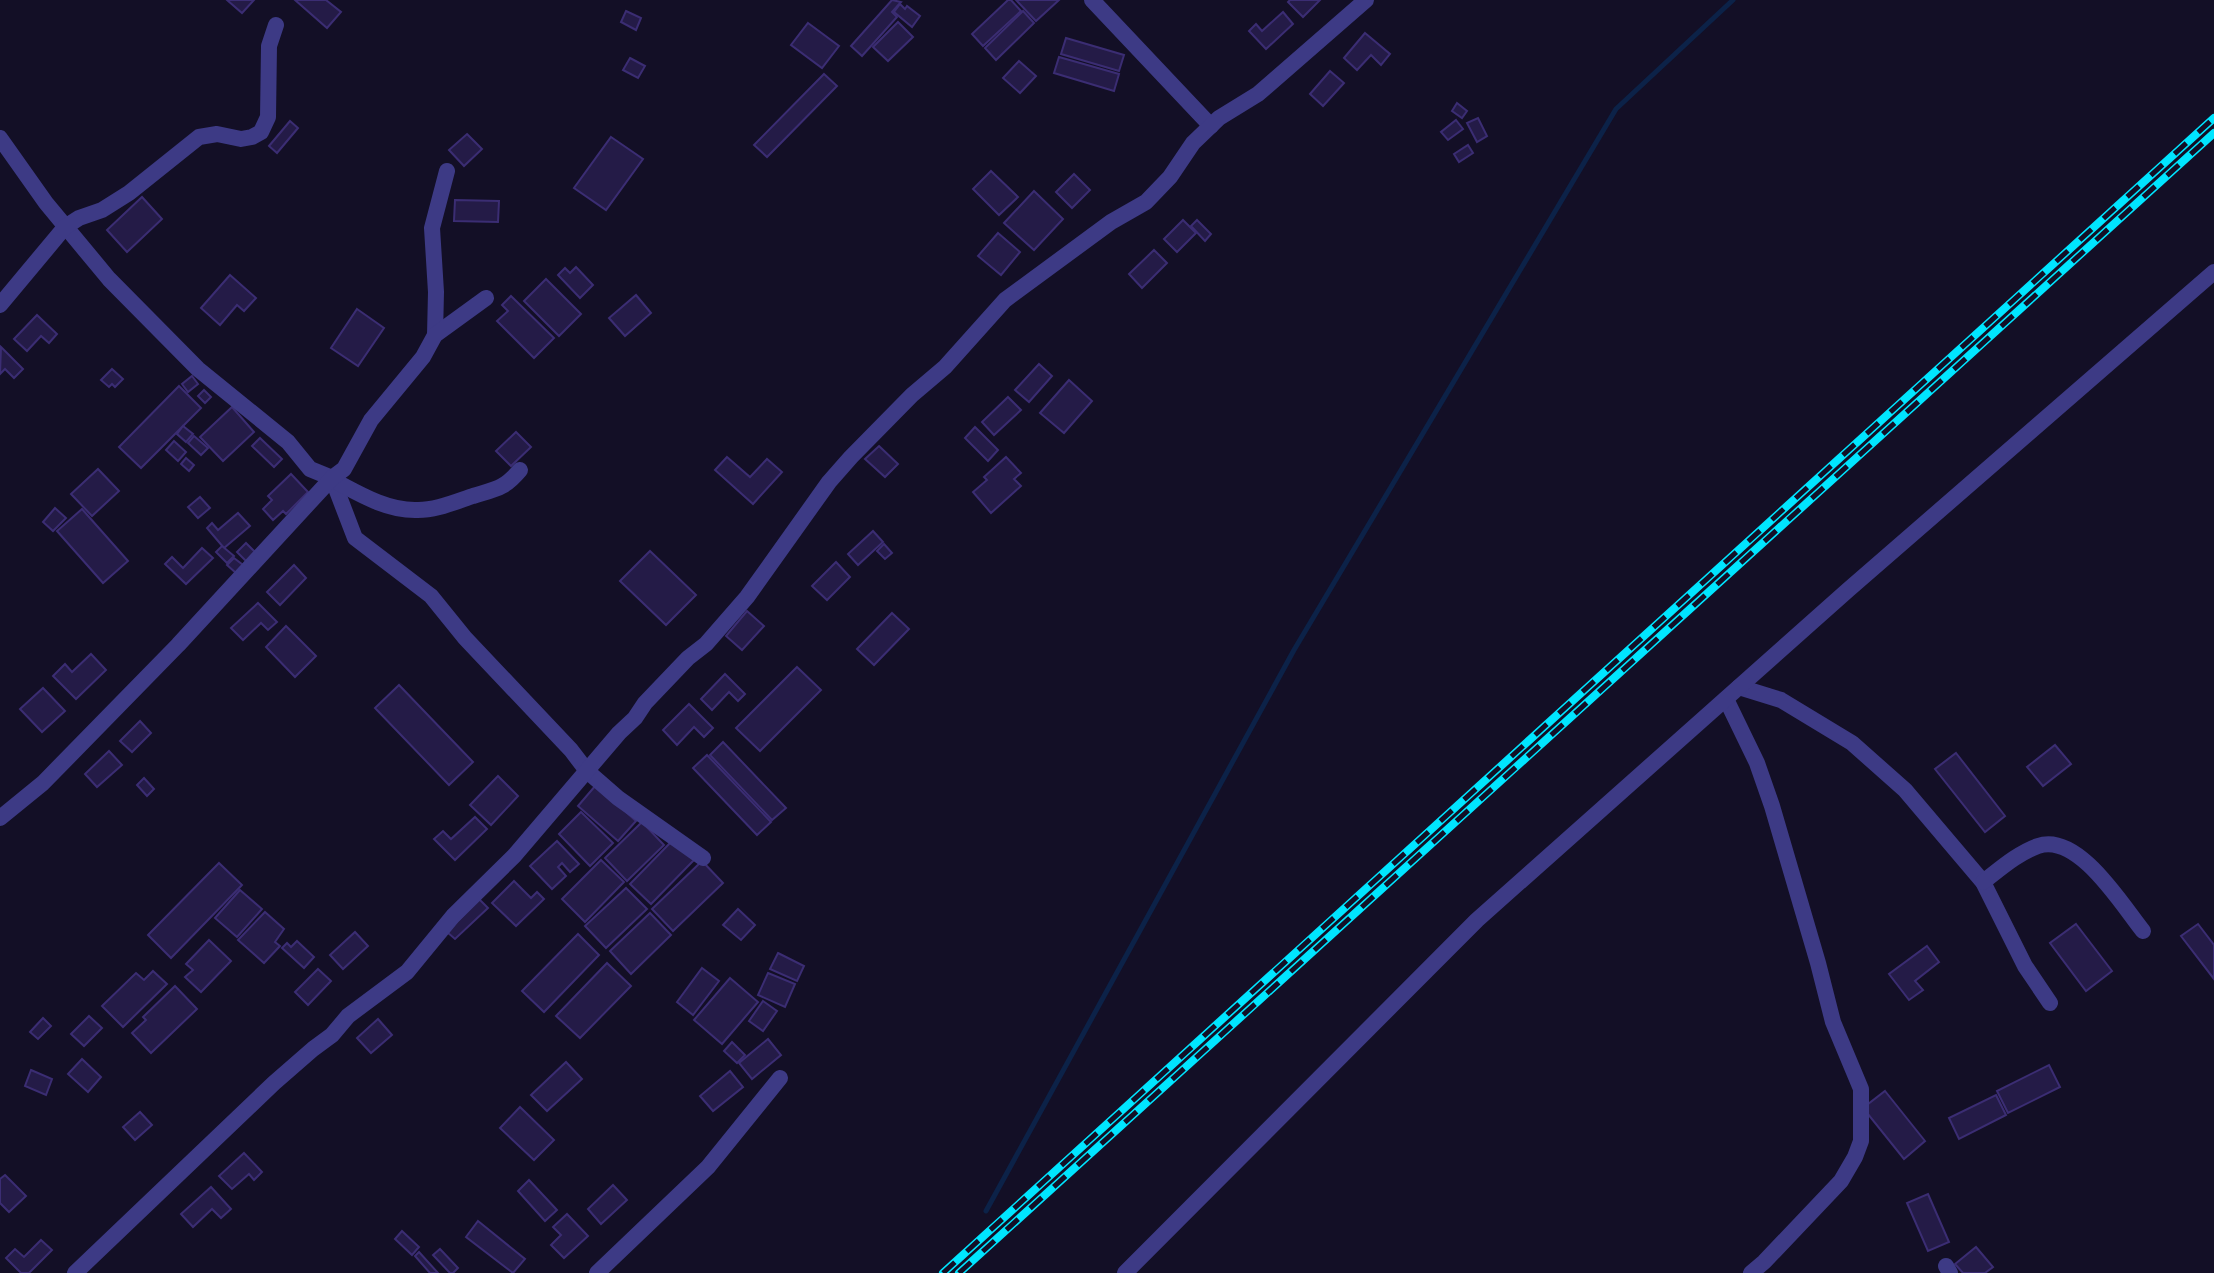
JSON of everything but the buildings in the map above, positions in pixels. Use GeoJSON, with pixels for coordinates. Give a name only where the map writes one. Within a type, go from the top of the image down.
{"type":"FeatureCollection","features":[{"type":"Feature","properties":{"kind":"street"},"geometry":{"type":"LineString","coordinates":[[1092,0],[1211,126]]}},
{"type":"Feature","properties":{"kind":"street"},"geometry":{"type":"LineString","coordinates":[[75,1273],[274,1083],[332,1035],[348,1016],[407,972],[453,916],[514,856],[618,733],[635,718],[688,658],[706,644],[747,597],[829,482],[851,457],[912,395],[945,367],[1005,300],[1111,222],[1146,202],[1170,177],[1193,143],[1219,118],[1258,94],[1366,0]]}},
{"type":"Feature","properties":{"kind":"street"},"geometry":{"type":"LineString","coordinates":[[0,305],[65,227],[129,193],[199,137],[217,134],[241,139],[261,132],[268,117],[269,46],[276,25]]}},
{"type":"Feature","properties":{"kind":"street"},"geometry":{"type":"LineString","coordinates":[[0,138],[65,227],[109,279],[198,369],[288,442],[310,469],[374,500],[416,511],[436,508],[506,485],[520,470]]}},
{"type":"Feature","properties":{"kind":"street"},"geometry":{"type":"LineString","coordinates":[[435,335],[436,292],[432,228],[447,171]]}},
{"type":"Feature","properties":{"kind":"street"},"geometry":{"type":"LineString","coordinates":[[1125,1273],[1477,920],[2214,272]]}},
{"type":"Feature","properties":{"kind":"street"},"geometry":{"type":"LineString","coordinates":[[0,818],[43,783],[344,469],[371,421],[423,357],[435,335],[486,298]]}},
{"type":"Feature","properties":{"kind":"street"},"geometry":{"type":"LineString","coordinates":[[333,479],[355,538],[431,596],[465,638],[571,750],[587,771],[618,798],[703,858]]}},
{"type":"Feature","properties":{"kind":"street"},"geometry":{"type":"LineString","coordinates":[[1739,687],[1781,700],[1852,743],[1905,790],[1983,881],[2025,965],[2050,1003]]}},
{"type":"Feature","properties":{"kind":"street"},"geometry":{"type":"LineString","coordinates":[[1726,699],[1757,763],[1818,963],[1833,1022],[1861,1089],[1861,1141],[1841,1181],[1751,1273]]}},
{"type":"Feature","properties":{"kind":"street"},"geometry":{"type":"LineString","coordinates":[[1983,881],[2040,845],[2060,846],[2093,867],[2143,931]]}},
{"type":"Feature","properties":{"kind":"street"},"geometry":{"type":"LineString","coordinates":[[597,1273],[708,1167],[780,1078]]}},
{"type":"Feature","properties":{"kind":"waterway"},"geometry":{"type":"LineString","coordinates":[[986,1211],[1294,650],[1616,109],[1733,0]]}},
{"type":"Feature","properties":{"kind":"railway"},"geometry":{"type":"LineString","coordinates":[[943,1273],[2214,118]]}},
{"type":"Feature","properties":{"kind":"railway"},"geometry":{"type":"LineString","coordinates":[[959,1273],[2214,133]]}}]}
